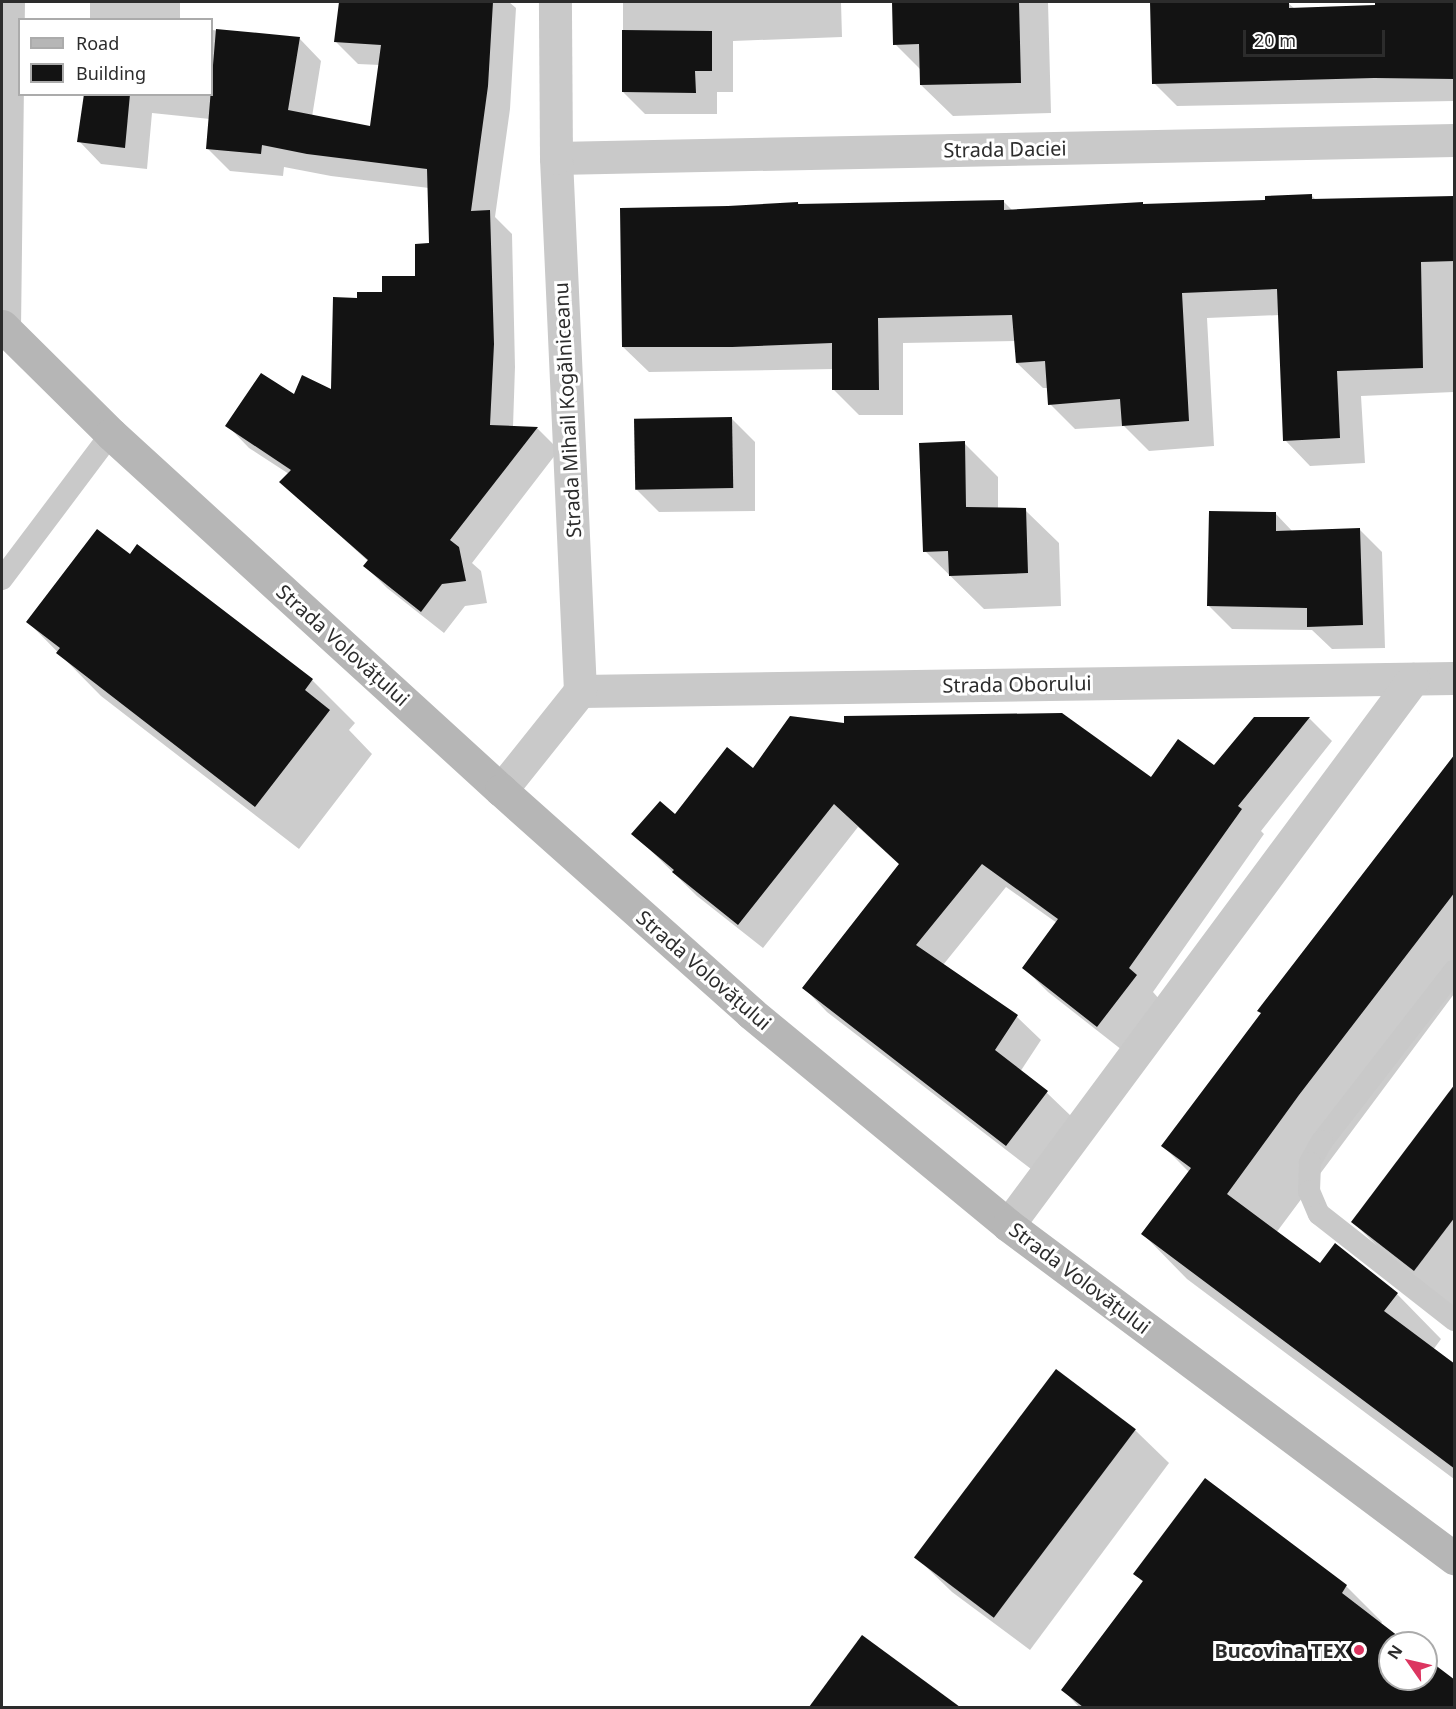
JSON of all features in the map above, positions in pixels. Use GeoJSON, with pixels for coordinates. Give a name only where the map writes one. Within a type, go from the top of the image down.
{"type":"FeatureCollection","features":[{"type":"Feature","properties":{"kind":"main road","name":"Strada Volovățului"},"geometry":{"type":"LineString","coordinates":[[3,327],[111,434],[501,790],[751,1013],[1008,1225],[1455,1558]]}},
{"type":"Feature","properties":{"kind":"street"},"geometry":{"type":"LineString","coordinates":[[3,327],[8,2]]}},
{"type":"Feature","properties":{"kind":"street","name":"Strada Mihail Kogălniceanu"},"geometry":{"type":"LineString","coordinates":[[555,2],[556,158],[580,691]]}},
{"type":"Feature","properties":{"kind":"street","name":"Strada Daciei"},"geometry":{"type":"LineString","coordinates":[[556,158],[1455,140]]}},
{"type":"Feature","properties":{"kind":"street","name":"Strada Oborului"},"geometry":{"type":"LineString","coordinates":[[580,691],[1455,678]]}},
{"type":"Feature","properties":{"kind":"street"},"geometry":{"type":"LineString","coordinates":[[1008,1225],[1413,679]]}},
{"type":"Feature","properties":{"kind":"street"},"geometry":{"type":"LineString","coordinates":[[501,790],[580,691]]}},
{"type":"Feature","properties":{"kind":"lane"},"geometry":{"type":"LineString","coordinates":[[2,579],[111,434]]}},
{"type":"Feature","properties":{"kind":"lane"},"geometry":{"type":"LineString","coordinates":[[1455,971],[1322,1141],[1310,1163],[1309,1191],[1319,1214],[1455,1320]]}},
{"type":"Feature","properties":{"kind":"building"},"geometry":{"type":"Polygon","coordinates":[[[339,2],[493,2],[488,86],[471,211],[490,210],[494,344],[490,425],[538,427],[450,540],[459,547],[466,581],[442,584],[421,612],[363,566],[368,560],[279,482],[291,470],[225,426],[261,373],[294,394],[302,375],[331,389],[333,297],[357,298],[357,292],[382,292],[382,276],[415,276],[415,244],[429,243],[427,169],[307,154],[262,145],[261,154],[206,149],[210,96],[213,96],[216,29],[300,37],[288,110],[370,126],[381,45],[334,42],[339,2]]]}},
{"type":"Feature","properties":{"kind":"building"},"geometry":{"type":"Polygon","coordinates":[[[892,2],[1019,2],[1021,83],[920,85],[919,44],[893,45],[892,2]]]}},
{"type":"Feature","properties":{"kind":"building"},"geometry":{"type":"Polygon","coordinates":[[[1150,2],[1289,2],[1289,8],[1375,5],[1375,2],[1455,2],[1455,79],[1374,78],[1152,84],[1150,2]]]}},
{"type":"Feature","properties":{"kind":"building"},"geometry":{"type":"Polygon","coordinates":[[[622,30],[712,31],[712,71],[695,71],[696,93],[622,92],[622,30]]]}},
{"type":"Feature","properties":{"kind":"building"},"geometry":{"type":"Polygon","coordinates":[[[84,96],[130,96],[125,148],[77,142],[84,96]]]}},
{"type":"Feature","properties":{"kind":"building"},"geometry":{"type":"Polygon","coordinates":[[[1312,194],[1312,199],[1454,196],[1455,261],[1421,262],[1423,368],[1337,371],[1340,438],[1283,441],[1277,289],[1182,293],[1189,421],[1122,426],[1120,399],[1048,405],[1045,361],[1016,363],[1012,315],[878,318],[879,390],[832,390],[832,343],[732,347],[622,347],[620,208],[798,202],[798,204],[1004,200],[1004,210],[1143,202],[1143,204],[1265,200],[1265,196],[1312,194]]]}},
{"type":"Feature","properties":{"kind":"building"},"geometry":{"type":"Polygon","coordinates":[[[732,417],[733,488],[635,490],[634,419],[732,417]]]}},
{"type":"Feature","properties":{"kind":"building"},"geometry":{"type":"Polygon","coordinates":[[[965,441],[966,507],[1026,508],[1028,573],[949,576],[948,551],[923,552],[919,443],[965,441]]]}},
{"type":"Feature","properties":{"kind":"building"},"geometry":{"type":"Polygon","coordinates":[[[1209,511],[1276,512],[1276,531],[1360,528],[1363,625],[1307,627],[1307,608],[1207,606],[1209,511]]]}},
{"type":"Feature","properties":{"kind":"building"},"geometry":{"type":"Polygon","coordinates":[[[97,529],[130,554],[137,544],[313,679],[305,690],[330,710],[255,807],[56,653],[60,648],[26,622],[97,529]]]}},
{"type":"Feature","properties":{"kind":"building"},"geometry":{"type":"Polygon","coordinates":[[[1062,713],[1151,777],[1178,739],[1214,765],[1254,717],[1310,717],[1238,806],[1242,809],[1129,968],[1137,975],[1097,1027],[1022,968],[1058,919],[982,864],[916,945],[1018,1015],[995,1050],[1048,1091],[1006,1146],[802,988],[899,864],[834,804],[738,925],[672,872],[674,870],[631,834],[660,801],[675,814],[727,747],[753,768],[790,716],[844,723],[844,716],[1062,713]]]}},
{"type":"Feature","properties":{"kind":"building"},"geometry":{"type":"Polygon","coordinates":[[[1455,754],[1455,892],[1299,1095],[1227,1194],[1320,1263],[1335,1243],[1398,1293],[1384,1311],[1455,1364],[1455,1469],[1141,1234],[1191,1168],[1161,1146],[1261,1013],[1257,1011],[1455,754]]]}},
{"type":"Feature","properties":{"kind":"building"},"geometry":{"type":"Polygon","coordinates":[[[1455,1084],[1455,1217],[1414,1271],[1351,1222],[1455,1084]]]}},
{"type":"Feature","properties":{"kind":"building"},"geometry":{"type":"Polygon","coordinates":[[[1056,1369],[1136,1429],[994,1618],[914,1557],[1056,1369]]]}},
{"type":"Feature","properties":{"kind":"building"},"geometry":{"type":"Polygon","coordinates":[[[1205,1478],[1347,1585],[1342,1593],[1391,1631],[1378,1631],[1378,1691],[1438,1691],[1438,1667],[1455,1680],[1455,1707],[1083,1707],[1061,1690],[1143,1581],[1133,1574],[1205,1478]]]}},
{"type":"Feature","properties":{"kind":"building"},"geometry":{"type":"Polygon","coordinates":[[[862,1635],[960,1707],[809,1707],[862,1635]]]}},
{"type":"Feature","properties":{"kind":"place","name":"Bucovina TEX"},"geometry":{"type":"Point","coordinates":[1359,1650]}}]}
